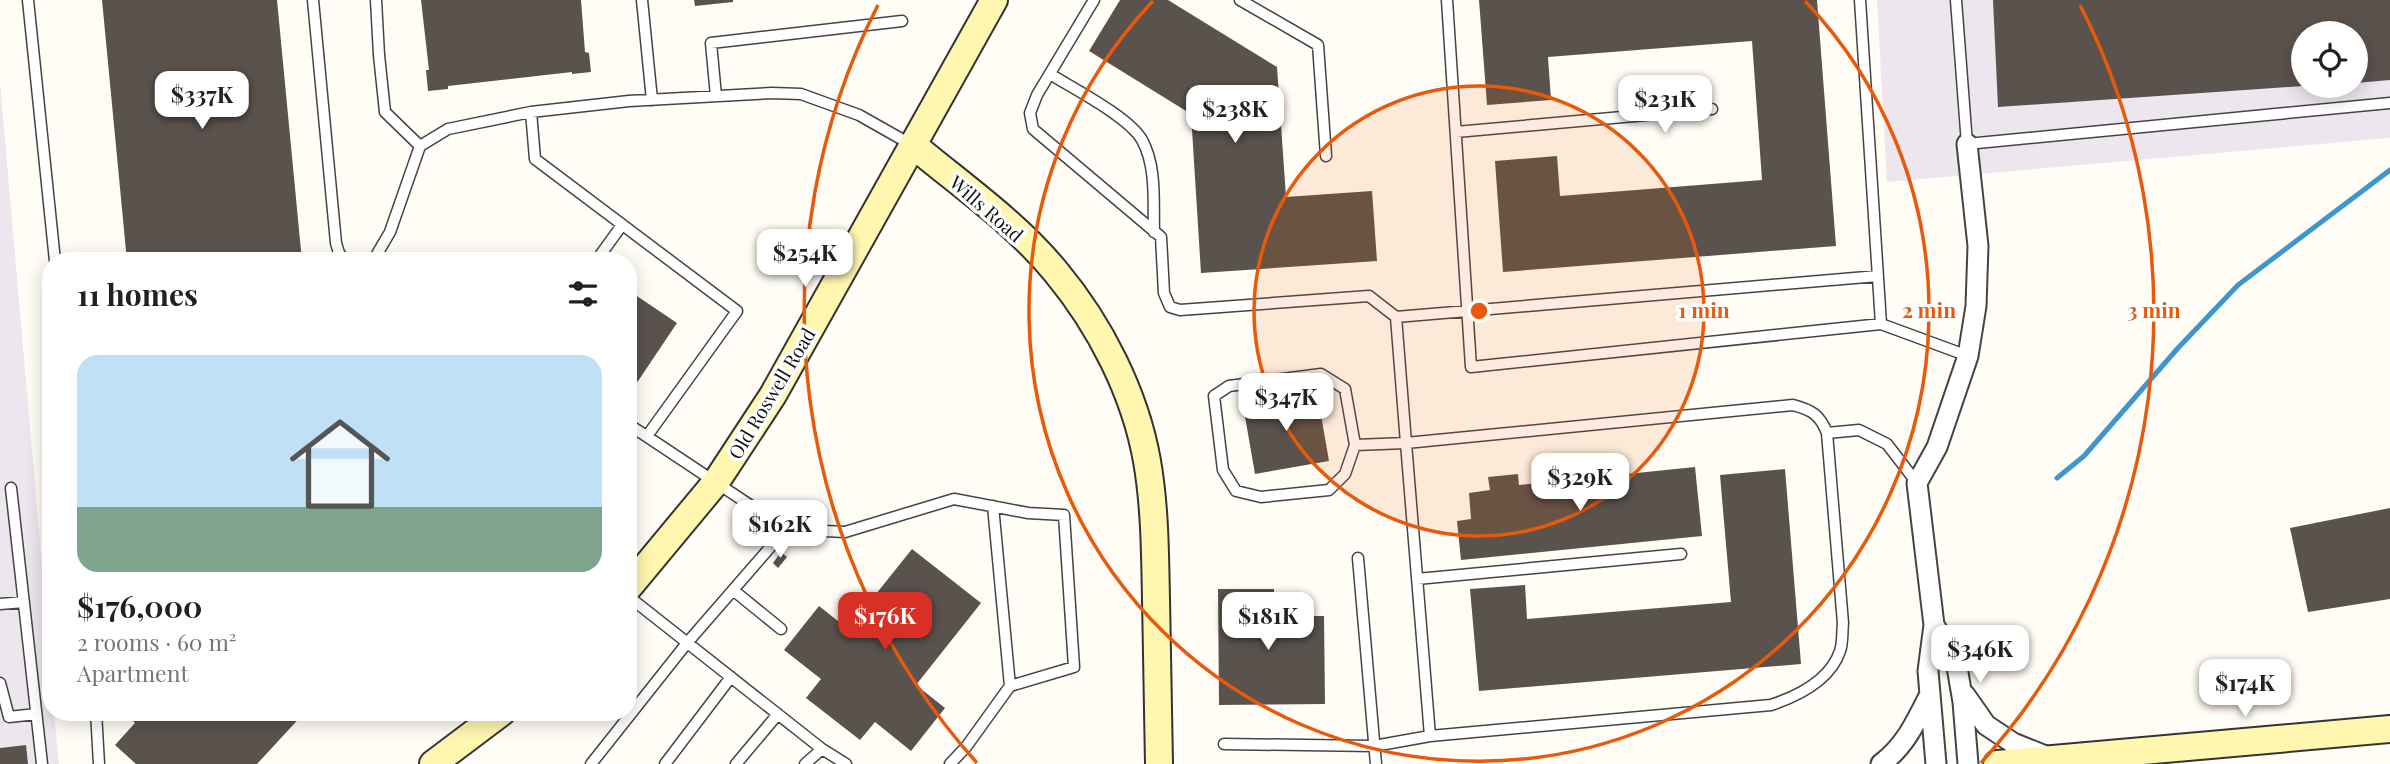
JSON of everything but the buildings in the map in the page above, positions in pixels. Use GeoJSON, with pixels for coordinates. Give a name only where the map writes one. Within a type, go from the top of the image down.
{"type":"FeatureCollection","features":[{"type":"Feature","properties":{"kind":"street","name":"Old Roswell Road"},"geometry":{"type":"LineString","coordinates":[[637,577],[716,482],[773,395],[994,0]]}},
{"type":"Feature","properties":{"kind":"street"},"geometry":{"type":"LineString","coordinates":[[1936,764],[1928,671],[1934,625],[1917,483],[1937,447],[1968,356],[1976,306],[1978,246],[1967,144]]}},
{"type":"Feature","properties":{"kind":"street","name":"Wills Road"},"geometry":{"type":"LineString","coordinates":[[913,145],[1010,225],[1056,271],[1098,331],[1115,363],[1131,403],[1147,459],[1154,517],[1158,764]]}},
{"type":"Feature","properties":{"kind":"street"},"geometry":{"type":"LineString","coordinates":[[1934,625],[1956,661],[1968,764]]}},
{"type":"Feature","properties":{"kind":"street"},"geometry":{"type":"LineString","coordinates":[[1961,689],[1986,725],[2037,762]]}},
{"type":"Feature","properties":{"kind":"street"},"geometry":{"type":"LineString","coordinates":[[1881,764],[1899,749],[1909,735],[1929,695]]}},
{"type":"Feature","properties":{"kind":"street"},"geometry":{"type":"LineString","coordinates":[[433,764],[490,721]]}},
{"type":"Feature","properties":{"kind":"street"},"geometry":{"type":"LineString","coordinates":[[1997,764],[2390,729]]}},
{"type":"Feature","properties":{"kind":"lane"},"geometry":{"type":"LineString","coordinates":[[28,0],[54,252]]}},
{"type":"Feature","properties":{"kind":"lane"},"geometry":{"type":"LineString","coordinates":[[313,0],[338,252]]}},
{"type":"Feature","properties":{"kind":"lane"},"geometry":{"type":"LineString","coordinates":[[376,0],[385,111],[420,146],[390,232],[378,252]]}},
{"type":"Feature","properties":{"kind":"lane"},"geometry":{"type":"LineString","coordinates":[[642,0],[652,100]]}},
{"type":"Feature","properties":{"kind":"lane"},"geometry":{"type":"LineString","coordinates":[[1094,0],[1037,95],[1030,113],[1033,129],[1161,237],[1164,293],[1170,307],[1180,310],[1369,296],[1396,317],[1878,276]]}},
{"type":"Feature","properties":{"kind":"lane"},"geometry":{"type":"LineString","coordinates":[[1240,0],[1318,45],[1326,156]]}},
{"type":"Feature","properties":{"kind":"lane"},"geometry":{"type":"LineString","coordinates":[[1447,0],[1471,368],[1881,324],[1968,356]]}},
{"type":"Feature","properties":{"kind":"lane"},"geometry":{"type":"LineString","coordinates":[[1860,0],[1881,324]]}},
{"type":"Feature","properties":{"kind":"lane"},"geometry":{"type":"LineString","coordinates":[[1956,0],[1967,144],[2390,103]]}},
{"type":"Feature","properties":{"kind":"lane"},"geometry":{"type":"LineString","coordinates":[[716,96],[711,43],[902,22]]}},
{"type":"Feature","properties":{"kind":"lane"},"geometry":{"type":"LineString","coordinates":[[1050,74],[1129,125],[1142,140],[1153,187],[1154,232]]}},
{"type":"Feature","properties":{"kind":"lane","name":"Wills Road"},"geometry":{"type":"LineString","coordinates":[[420,146],[448,129],[531,112],[652,100],[772,93],[801,94],[859,115],[913,145]]}},
{"type":"Feature","properties":{"kind":"lane"},"geometry":{"type":"LineString","coordinates":[[1455,132],[1712,110]]}},
{"type":"Feature","properties":{"kind":"lane"},"geometry":{"type":"LineString","coordinates":[[531,112],[535,159],[737,311],[647,436]]}},
{"type":"Feature","properties":{"kind":"lane"},"geometry":{"type":"LineString","coordinates":[[602,252],[622,225]]}},
{"type":"Feature","properties":{"kind":"lane"},"geometry":{"type":"LineString","coordinates":[[1396,317],[1430,736]]}},
{"type":"Feature","properties":{"kind":"lane"},"geometry":{"type":"LineString","coordinates":[[1321,374],[1345,389],[1355,445],[1345,474],[1329,490],[1261,497],[1236,491],[1223,470],[1214,396],[1230,386],[1321,374]]}},
{"type":"Feature","properties":{"kind":"lane"},"geometry":{"type":"LineString","coordinates":[[1224,744],[1374,746],[1430,736],[1771,705],[1812,687],[1828,670],[1840,651],[1843,623],[1827,433],[1821,419],[1811,410],[1793,405],[1406,443],[1355,445]]}},
{"type":"Feature","properties":{"kind":"lane"},"geometry":{"type":"LineString","coordinates":[[637,430],[786,529],[845,532],[954,499],[1028,513],[1064,515],[1074,667],[1010,686],[967,747],[950,764]]}},
{"type":"Feature","properties":{"kind":"lane"},"geometry":{"type":"LineString","coordinates":[[1827,433],[1859,430],[1887,444],[1917,483]]}},
{"type":"Feature","properties":{"kind":"lane"},"geometry":{"type":"LineString","coordinates":[[11,488],[42,764]]}},
{"type":"Feature","properties":{"kind":"lane"},"geometry":{"type":"LineString","coordinates":[[993,506],[1010,686]]}},
{"type":"Feature","properties":{"kind":"lane"},"geometry":{"type":"LineString","coordinates":[[637,706],[687,643],[786,529]]}},
{"type":"Feature","properties":{"kind":"lane"},"geometry":{"type":"LineString","coordinates":[[1417,579],[1681,554]]}},
{"type":"Feature","properties":{"kind":"lane"},"geometry":{"type":"LineString","coordinates":[[1358,558],[1376,764]]}},
{"type":"Feature","properties":{"kind":"lane"},"geometry":{"type":"LineString","coordinates":[[733,590],[781,629]]}},
{"type":"Feature","properties":{"kind":"lane"},"geometry":{"type":"LineString","coordinates":[[0,604],[24,602]]}},
{"type":"Feature","properties":{"kind":"lane"},"geometry":{"type":"LineString","coordinates":[[637,603],[822,749],[846,764]]}},
{"type":"Feature","properties":{"kind":"lane"},"geometry":{"type":"LineString","coordinates":[[665,764],[731,677]]}},
{"type":"Feature","properties":{"kind":"lane"},"geometry":{"type":"LineString","coordinates":[[0,683],[9,717],[36,714]]}},
{"type":"Feature","properties":{"kind":"lane"},"geometry":{"type":"LineString","coordinates":[[736,764],[778,714]]}},
{"type":"Feature","properties":{"kind":"lane"},"geometry":{"type":"LineString","coordinates":[[97,721],[99,764]]}},
{"type":"Feature","properties":{"kind":"lane"},"geometry":{"type":"LineString","coordinates":[[591,764],[625,721]]}},
{"type":"Feature","properties":{"kind":"lane"},"geometry":{"type":"LineString","coordinates":[[805,764],[822,749]]}},
{"type":"Feature","properties":{"kind":"shaded area"},"geometry":{"type":"Polygon","coordinates":[[[1877,0],[2390,0],[2390,138],[1887,182],[1877,0]]]}},
{"type":"Feature","properties":{"kind":"shaded area"},"geometry":{"type":"Polygon","coordinates":[[[0,82],[42,565],[42,721],[55,721],[59,764],[0,764],[0,82]]]}},
{"type":"Feature","properties":{"kind":"waterway"},"geometry":{"type":"LineString","coordinates":[[2057,478],[2084,456],[2178,348],[2238,285],[2390,170]]}}]}
